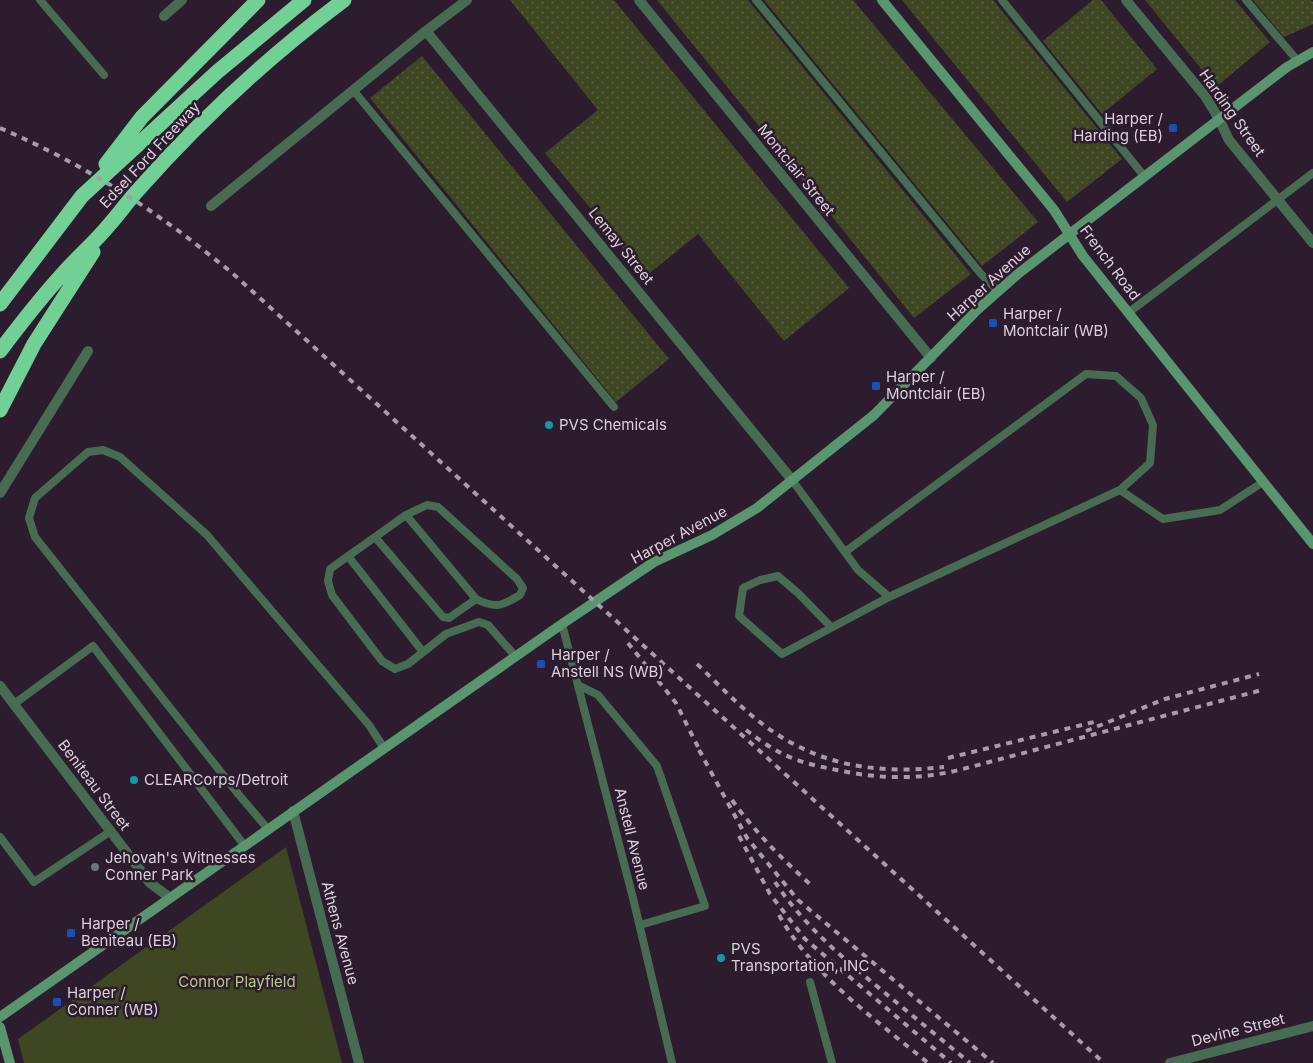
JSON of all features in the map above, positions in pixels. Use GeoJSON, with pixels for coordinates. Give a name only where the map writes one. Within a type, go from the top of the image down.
{"type":"FeatureCollection","features":[{"type":"Feature","properties":{"kind":"highway"},"geometry":{"type":"LineString","coordinates":[[82,196],[142,117],[258,0]]}},
{"type":"Feature","properties":{"kind":"highway","name":"Edsel Ford Freeway"},"geometry":{"type":"LineString","coordinates":[[0,304],[82,196],[217,72],[304,0]]}},
{"type":"Feature","properties":{"kind":"highway","name":"Edsel Ford Freeway"},"geometry":{"type":"LineString","coordinates":[[0,351],[66,270],[109,226],[136,191],[191,134],[254,73],[344,0]]}},
{"type":"Feature","properties":{"kind":"highway"},"geometry":{"type":"LineString","coordinates":[[0,410],[34,344],[109,226]]}},
{"type":"Feature","properties":{"kind":"main road","name":"French Road"},"geometry":{"type":"LineString","coordinates":[[882,0],[1054,210],[1083,256],[1313,544]]}},
{"type":"Feature","properties":{"kind":"main road","name":"Harper Avenue"},"geometry":{"type":"LineString","coordinates":[[0,1017],[292,811],[654,562],[712,535],[757,508],[874,415],[998,291],[1069,234],[1296,60],[1313,52]]}},
{"type":"Feature","properties":{"kind":"main road"},"geometry":{"type":"LineString","coordinates":[[0,1027],[10,1063]]}},
{"type":"Feature","properties":{"kind":"street"},"geometry":{"type":"LineString","coordinates":[[211,206],[426,31],[467,0]]}},
{"type":"Feature","properties":{"kind":"street","name":"Montclair Street"},"geometry":{"type":"LineString","coordinates":[[639,0],[931,358]]}},
{"type":"Feature","properties":{"kind":"street","name":"Harding Street"},"geometry":{"type":"LineString","coordinates":[[1126,0],[1205,96],[1229,140],[1313,243]]}},
{"type":"Feature","properties":{"kind":"street"},"geometry":{"type":"LineString","coordinates":[[164,16],[175,2]]}},
{"type":"Feature","properties":{"kind":"street","name":"Lemay Street"},"geometry":{"type":"LineString","coordinates":[[426,31],[792,480]]}},
{"type":"Feature","properties":{"kind":"street"},"geometry":{"type":"LineString","coordinates":[[0,493],[88,351]]}},
{"type":"Feature","properties":{"kind":"street","name":"Beniteau Street"},"geometry":{"type":"LineString","coordinates":[[0,686],[150,883],[169,897]]}},
{"type":"Feature","properties":{"kind":"street","name":"Athens Avenue"},"geometry":{"type":"LineString","coordinates":[[292,811],[359,1063]]}},
{"type":"Feature","properties":{"kind":"street","name":"Devine Street"},"geometry":{"type":"LineString","coordinates":[[1170,1063],[1313,1026]]}},
{"type":"Feature","properties":{"kind":"lane"},"geometry":{"type":"LineString","coordinates":[[40,0],[104,75]]}},
{"type":"Feature","properties":{"kind":"lane"},"geometry":{"type":"LineString","coordinates":[[756,0],[981,274],[998,291]]}},
{"type":"Feature","properties":{"kind":"lane"},"geometry":{"type":"LineString","coordinates":[[1002,0],[1144,176]]}},
{"type":"Feature","properties":{"kind":"lane"},"geometry":{"type":"LineString","coordinates":[[1246,0],[1296,60]]}},
{"type":"Feature","properties":{"kind":"lane"},"geometry":{"type":"LineString","coordinates":[[353,90],[614,407]]}},
{"type":"Feature","properties":{"kind":"lane"},"geometry":{"type":"LineString","coordinates":[[1128,313],[1313,173]]}},
{"type":"Feature","properties":{"kind":"lane"},"geometry":{"type":"LineString","coordinates":[[831,627],[799,594],[778,576],[760,580],[743,588],[739,616],[782,654],[889,597],[1120,490],[1150,463],[1153,425],[1141,398],[1116,376],[1086,374],[845,552]]}},
{"type":"Feature","properties":{"kind":"lane"},"geometry":{"type":"LineString","coordinates":[[268,829],[35,537],[30,518],[35,498],[88,452],[103,450],[120,457],[207,535],[369,725],[384,748]]}},
{"type":"Feature","properties":{"kind":"lane"},"geometry":{"type":"LineString","coordinates":[[792,480],[858,570],[889,597]]}},
{"type":"Feature","properties":{"kind":"lane"},"geometry":{"type":"LineString","coordinates":[[1120,490],[1163,519],[1220,510],[1263,482]]}},
{"type":"Feature","properties":{"kind":"lane"},"geometry":{"type":"LineString","coordinates":[[406,515],[476,599],[489,605],[502,605],[520,595],[523,588],[517,580],[438,506],[427,505],[406,515],[330,569],[328,581],[332,596],[382,661],[394,669],[408,664],[446,634],[479,622],[488,624],[515,656]]}},
{"type":"Feature","properties":{"kind":"lane"},"geometry":{"type":"LineString","coordinates":[[375,537],[443,617],[449,618],[476,599]]}},
{"type":"Feature","properties":{"kind":"lane"},"geometry":{"type":"LineString","coordinates":[[348,556],[423,652]]}},
{"type":"Feature","properties":{"kind":"lane","name":"Anstell Avenue"},"geometry":{"type":"LineString","coordinates":[[562,624],[640,925],[672,1063]]}},
{"type":"Feature","properties":{"kind":"lane"},"geometry":{"type":"LineString","coordinates":[[14,704],[93,646],[244,845]]}},
{"type":"Feature","properties":{"kind":"lane"},"geometry":{"type":"LineString","coordinates":[[578,685],[598,695],[657,766],[705,906],[640,925]]}},
{"type":"Feature","properties":{"kind":"lane"},"geometry":{"type":"LineString","coordinates":[[0,837],[34,882],[111,831]]}},
{"type":"Feature","properties":{"kind":"lane"},"geometry":{"type":"LineString","coordinates":[[810,982],[832,1063]]}},
{"type":"Feature","properties":{"kind":"green space"},"geometry":{"type":"Polygon","coordinates":[[[510,0],[614,0],[849,288],[784,341],[698,234],[646,276],[545,153],[598,110],[510,0]]]}},
{"type":"Feature","properties":{"kind":"green space"},"geometry":{"type":"Polygon","coordinates":[[[657,0],[748,0],[971,274],[914,318],[657,0]]]}},
{"type":"Feature","properties":{"kind":"green space"},"geometry":{"type":"Polygon","coordinates":[[[764,0],[853,0],[1038,222],[982,266],[764,0]]]}},
{"type":"Feature","properties":{"kind":"green space"},"geometry":{"type":"Polygon","coordinates":[[[902,0],[993,0],[1122,159],[1067,202],[902,0]]]}},
{"type":"Feature","properties":{"kind":"green space"},"geometry":{"type":"Polygon","coordinates":[[[1093,0],[1101,0],[1157,69],[1102,114],[1043,41],[1093,0]]]}},
{"type":"Feature","properties":{"kind":"green space"},"geometry":{"type":"Polygon","coordinates":[[[1145,0],[1235,0],[1270,42],[1216,87],[1145,0]]]}},
{"type":"Feature","properties":{"kind":"green space"},"geometry":{"type":"Polygon","coordinates":[[[1253,0],[1311,0],[1313,2],[1313,24],[1284,37],[1253,0]]]}},
{"type":"Feature","properties":{"kind":"green space"},"geometry":{"type":"Polygon","coordinates":[[[422,56],[669,359],[616,402],[370,98],[422,56]]]}},
{"type":"Feature","properties":{"kind":"green space","name":"Connor Playfield"},"geometry":{"type":"Polygon","coordinates":[[[286,847],[342,1063],[24,1063],[18,1039],[286,847]]]}},
{"type":"Feature","properties":{"kind":"railway"},"geometry":{"type":"LineString","coordinates":[[0,128],[65,159],[127,195],[230,271],[1104,1063]]}},
{"type":"Feature","properties":{"kind":"railway"},"geometry":{"type":"LineString","coordinates":[[628,643],[676,703],[702,755]]}},
{"type":"Feature","properties":{"kind":"railway"},"geometry":{"type":"LineString","coordinates":[[697,664],[756,719],[778,735],[822,757],[868,767],[893,769],[944,767]]}},
{"type":"Feature","properties":{"kind":"railway"},"geometry":{"type":"LineString","coordinates":[[1086,731],[1165,699],[1259,674]]}},
{"type":"Feature","properties":{"kind":"railway"},"geometry":{"type":"LineString","coordinates":[[746,730],[780,752],[808,764],[883,777],[913,777],[959,770],[1262,690]]}},
{"type":"Feature","properties":{"kind":"railway"},"geometry":{"type":"LineString","coordinates":[[948,758],[1094,722]]}},
{"type":"Feature","properties":{"kind":"railway"},"geometry":{"type":"LineString","coordinates":[[699,750],[747,838],[798,900],[993,1063]]}},
{"type":"Feature","properties":{"kind":"railway"},"geometry":{"type":"LineString","coordinates":[[732,800],[769,845],[811,885]]}},
{"type":"Feature","properties":{"kind":"railway"},"geometry":{"type":"LineString","coordinates":[[739,836],[770,894],[805,939],[951,1063]]}},
{"type":"Feature","properties":{"kind":"railway"},"geometry":{"type":"LineString","coordinates":[[775,882],[812,928],[840,955],[970,1063]]}},
{"type":"Feature","properties":{"kind":"railway"},"geometry":{"type":"LineString","coordinates":[[779,915],[809,958],[827,977],[866,1013],[928,1063]]}},
{"type":"Feature","properties":{"kind":"place","name":"Harper / Harding (EB)"},"geometry":{"type":"Point","coordinates":[1173,128]}},
{"type":"Feature","properties":{"kind":"place","name":"Harper / Montclair (WB)"},"geometry":{"type":"Point","coordinates":[993,323]}},
{"type":"Feature","properties":{"kind":"place","name":"Harper / Montclair (EB)"},"geometry":{"type":"Point","coordinates":[876,386]}},
{"type":"Feature","properties":{"kind":"place","name":"PVS Chemicals"},"geometry":{"type":"Point","coordinates":[549,425]}},
{"type":"Feature","properties":{"kind":"place","name":"Harper / Anstell NS (WB)"},"geometry":{"type":"Point","coordinates":[541,664]}},
{"type":"Feature","properties":{"kind":"place","name":"CLEARCorps/Detroit"},"geometry":{"type":"Point","coordinates":[134,780]}},
{"type":"Feature","properties":{"kind":"place","name":"Jehovah's Witnesses Conner Park"},"geometry":{"type":"Point","coordinates":[95,867]}},
{"type":"Feature","properties":{"kind":"place","name":"Harper / Beniteau (EB)"},"geometry":{"type":"Point","coordinates":[71,933]}},
{"type":"Feature","properties":{"kind":"place","name":"PVS Transportation, INC"},"geometry":{"type":"Point","coordinates":[721,958]}},
{"type":"Feature","properties":{"kind":"place","name":"Harper / Conner (WB)"},"geometry":{"type":"Point","coordinates":[57,1002]}}]}
